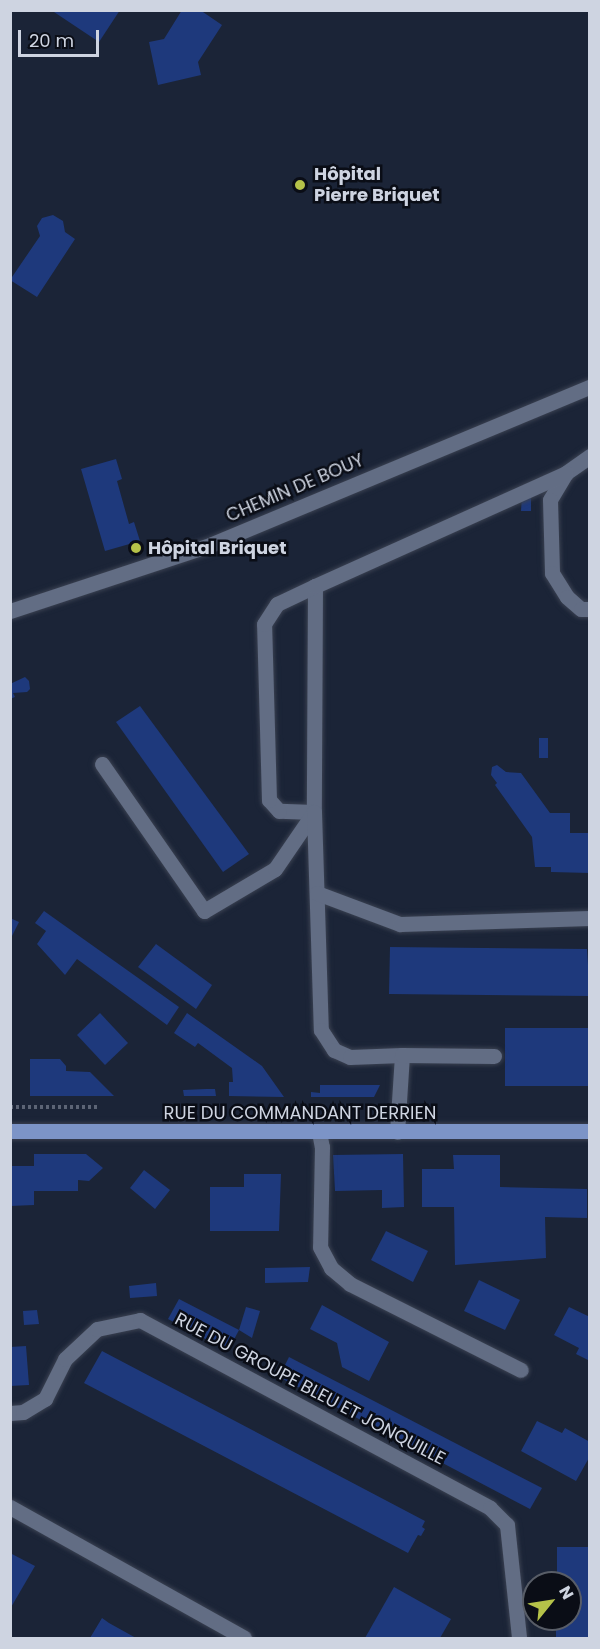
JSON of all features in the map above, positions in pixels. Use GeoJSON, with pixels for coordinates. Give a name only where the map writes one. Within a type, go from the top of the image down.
{"type":"FeatureCollection","features":[{"type":"Feature","properties":{"kind":"main road","name":"RUE DU COMMANDANT DERRIEN"},"geometry":{"type":"LineString","coordinates":[[10,1131],[590,1131]]}},
{"type":"Feature","properties":{"kind":"street","name":"CHEMIN DE BOUY"},"geometry":{"type":"LineString","coordinates":[[10,611],[212,544],[590,387]]}},
{"type":"Feature","properties":{"kind":"street"},"geometry":{"type":"LineString","coordinates":[[314,812],[279,811],[269,800],[264,624],[277,604],[566,473],[590,456]]}},
{"type":"Feature","properties":{"kind":"street"},"geometry":{"type":"LineString","coordinates":[[566,473],[550,500],[552,573],[567,597],[580,609],[590,609]]}},
{"type":"Feature","properties":{"kind":"street"},"geometry":{"type":"LineString","coordinates":[[315,586],[314,812],[321,1030],[334,1050],[350,1057],[494,1056]]}},
{"type":"Feature","properties":{"kind":"street"},"geometry":{"type":"LineString","coordinates":[[102,764],[204,912],[274,869],[314,812]]}},
{"type":"Feature","properties":{"kind":"street"},"geometry":{"type":"LineString","coordinates":[[317,893],[400,924],[590,918]]}},
{"type":"Feature","properties":{"kind":"street"},"geometry":{"type":"LineString","coordinates":[[397,1132],[402,1055]]}},
{"type":"Feature","properties":{"kind":"street"},"geometry":{"type":"LineString","coordinates":[[319,1132],[322,1147],[320,1247],[331,1268],[350,1284],[521,1370]]}},
{"type":"Feature","properties":{"kind":"street","name":"RUE DU GROUPE BLEU ET JONQUILLE"},"geometry":{"type":"LineString","coordinates":[[10,1413],[23,1412],[45,1399],[65,1359],[97,1329],[141,1320],[490,1508],[507,1525],[519,1638]]}},
{"type":"Feature","properties":{"kind":"street"},"geometry":{"type":"LineString","coordinates":[[10,1507],[244,1638]]}},
{"type":"Feature","properties":{"kind":"building"},"geometry":{"type":"Polygon","coordinates":[[[51,10],[120,10],[99,42],[51,10]]]}},
{"type":"Feature","properties":{"kind":"building"},"geometry":{"type":"Polygon","coordinates":[[[182,10],[200,10],[222,25],[198,62],[201,75],[158,85],[149,42],[164,39],[182,10]]]}},
{"type":"Feature","properties":{"kind":"building"},"geometry":{"type":"Polygon","coordinates":[[[53,215],[63,221],[65,232],[75,239],[37,297],[10,280],[40,236],[37,226],[42,218],[53,215]]]}},
{"type":"Feature","properties":{"kind":"building"},"geometry":{"type":"Polygon","coordinates":[[[116,459],[122,479],[117,481],[129,524],[134,522],[140,541],[105,551],[81,469],[116,459]]]}},
{"type":"Feature","properties":{"kind":"building"},"geometry":{"type":"Polygon","coordinates":[[[522,496],[531,496],[531,511],[521,511],[522,496]]]}},
{"type":"Feature","properties":{"kind":"building"},"geometry":{"type":"Polygon","coordinates":[[[25,677],[29,681],[30,689],[27,692],[13,693],[15,697],[10,699],[10,684],[25,677]]]}},
{"type":"Feature","properties":{"kind":"building"},"geometry":{"type":"Polygon","coordinates":[[[140,706],[249,854],[223,872],[116,722],[140,706]]]}},
{"type":"Feature","properties":{"kind":"building"},"geometry":{"type":"Polygon","coordinates":[[[539,738],[548,738],[548,758],[539,758],[539,738]]]}},
{"type":"Feature","properties":{"kind":"building"},"geometry":{"type":"Polygon","coordinates":[[[497,765],[506,772],[521,773],[550,813],[570,813],[570,833],[590,833],[590,873],[551,872],[551,867],[535,867],[532,837],[495,785],[497,783],[491,775],[492,767],[497,765]]]}},
{"type":"Feature","properties":{"kind":"building"},"geometry":{"type":"Polygon","coordinates":[[[44,911],[179,1007],[167,1025],[77,959],[65,975],[37,944],[46,931],[35,923],[44,911]]]}},
{"type":"Feature","properties":{"kind":"building"},"geometry":{"type":"Polygon","coordinates":[[[10,918],[19,922],[10,940],[10,918]]]}},
{"type":"Feature","properties":{"kind":"building"},"geometry":{"type":"Polygon","coordinates":[[[156,944],[212,985],[196,1009],[138,967],[156,944]]]}},
{"type":"Feature","properties":{"kind":"building"},"geometry":{"type":"Polygon","coordinates":[[[390,947],[587,949],[590,996],[389,994],[390,947]]]}},
{"type":"Feature","properties":{"kind":"building"},"geometry":{"type":"Polygon","coordinates":[[[100,1013],[128,1043],[105,1065],[77,1035],[100,1013]]]}},
{"type":"Feature","properties":{"kind":"building"},"geometry":{"type":"Polygon","coordinates":[[[187,1013],[262,1066],[284,1097],[229,1096],[229,1082],[233,1082],[232,1068],[198,1043],[195,1047],[174,1033],[187,1013]]]}},
{"type":"Feature","properties":{"kind":"building"},"geometry":{"type":"Polygon","coordinates":[[[505,1028],[590,1028],[590,1086],[505,1086],[505,1028]]]}},
{"type":"Feature","properties":{"kind":"building"},"geometry":{"type":"Polygon","coordinates":[[[30,1059],[60,1059],[66,1066],[66,1071],[90,1072],[114,1096],[30,1096],[30,1059]]]}},
{"type":"Feature","properties":{"kind":"building"},"geometry":{"type":"Polygon","coordinates":[[[320,1085],[380,1085],[374,1097],[311,1097],[311,1092],[320,1093],[320,1085]]]}},
{"type":"Feature","properties":{"kind":"building"},"geometry":{"type":"Polygon","coordinates":[[[215,1089],[216,1096],[184,1096],[183,1090],[215,1089]]]}},
{"type":"Feature","properties":{"kind":"building"},"geometry":{"type":"Polygon","coordinates":[[[34,1154],[86,1154],[103,1168],[89,1181],[78,1180],[78,1191],[34,1191],[34,1205],[10,1206],[10,1166],[34,1166],[34,1154]]]}},
{"type":"Feature","properties":{"kind":"building"},"geometry":{"type":"Polygon","coordinates":[[[403,1154],[404,1207],[382,1208],[382,1190],[335,1191],[333,1155],[403,1154]]]}},
{"type":"Feature","properties":{"kind":"building"},"geometry":{"type":"Polygon","coordinates":[[[453,1155],[500,1155],[500,1187],[587,1189],[587,1218],[545,1217],[546,1258],[455,1265],[454,1207],[422,1207],[422,1169],[454,1169],[453,1155]]]}},
{"type":"Feature","properties":{"kind":"building"},"geometry":{"type":"Polygon","coordinates":[[[144,1170],[170,1190],[155,1209],[130,1188],[144,1170]]]}},
{"type":"Feature","properties":{"kind":"building"},"geometry":{"type":"Polygon","coordinates":[[[244,1174],[281,1174],[279,1231],[210,1231],[210,1187],[244,1187],[244,1174]]]}},
{"type":"Feature","properties":{"kind":"building"},"geometry":{"type":"Polygon","coordinates":[[[386,1231],[428,1251],[413,1282],[371,1260],[386,1231]]]}},
{"type":"Feature","properties":{"kind":"building"},"geometry":{"type":"Polygon","coordinates":[[[310,1267],[308,1282],[265,1283],[265,1268],[310,1267]]]}},
{"type":"Feature","properties":{"kind":"building"},"geometry":{"type":"Polygon","coordinates":[[[479,1280],[520,1300],[505,1330],[464,1311],[479,1280]]]}},
{"type":"Feature","properties":{"kind":"building"},"geometry":{"type":"Polygon","coordinates":[[[156,1283],[157,1296],[130,1298],[129,1286],[156,1283]]]}},
{"type":"Feature","properties":{"kind":"building"},"geometry":{"type":"Polygon","coordinates":[[[179,1299],[239,1330],[228,1351],[168,1319],[179,1299]]]}},
{"type":"Feature","properties":{"kind":"building"},"geometry":{"type":"Polygon","coordinates":[[[322,1305],[389,1342],[369,1381],[342,1367],[337,1343],[310,1329],[322,1305]]]}},
{"type":"Feature","properties":{"kind":"building"},"geometry":{"type":"Polygon","coordinates":[[[246,1307],[260,1311],[252,1338],[239,1330],[246,1307]]]}},
{"type":"Feature","properties":{"kind":"building"},"geometry":{"type":"Polygon","coordinates":[[[569,1307],[590,1317],[590,1361],[576,1354],[579,1348],[554,1335],[569,1307]]]}},
{"type":"Feature","properties":{"kind":"building"},"geometry":{"type":"Polygon","coordinates":[[[37,1310],[39,1324],[24,1325],[23,1311],[37,1310]]]}},
{"type":"Feature","properties":{"kind":"building"},"geometry":{"type":"Polygon","coordinates":[[[26,1346],[29,1385],[10,1386],[10,1347],[26,1346]]]}},
{"type":"Feature","properties":{"kind":"building"},"geometry":{"type":"Polygon","coordinates":[[[102,1351],[425,1521],[422,1527],[425,1529],[421,1536],[418,1535],[408,1553],[84,1383],[102,1351]]]}},
{"type":"Feature","properties":{"kind":"building"},"geometry":{"type":"Polygon","coordinates":[[[289,1357],[542,1488],[530,1509],[279,1377],[289,1357]]]}},
{"type":"Feature","properties":{"kind":"building"},"geometry":{"type":"Polygon","coordinates":[[[537,1421],[562,1433],[565,1428],[590,1442],[590,1456],[576,1481],[521,1451],[537,1421]]]}},
{"type":"Feature","properties":{"kind":"building"},"geometry":{"type":"Polygon","coordinates":[[[557,1547],[590,1547],[590,1638],[556,1638],[556,1631],[582,1631],[582,1571],[557,1571],[557,1547]]]}},
{"type":"Feature","properties":{"kind":"building"},"geometry":{"type":"Polygon","coordinates":[[[10,1553],[35,1566],[10,1609],[10,1553]]]}},
{"type":"Feature","properties":{"kind":"building"},"geometry":{"type":"Polygon","coordinates":[[[394,1587],[451,1619],[440,1638],[365,1638],[394,1587]]]}},
{"type":"Feature","properties":{"kind":"building"},"geometry":{"type":"Polygon","coordinates":[[[102,1618],[109,1623],[136,1638],[90,1638],[102,1618]]]}},
{"type":"Feature","properties":{"kind":"place","name":"Hôpital Pierre Briquet"},"geometry":{"type":"Point","coordinates":[300,185]}},
{"type":"Feature","properties":{"kind":"place","name":"Hôpital Briquet"},"geometry":{"type":"Point","coordinates":[136,548]}}]}
